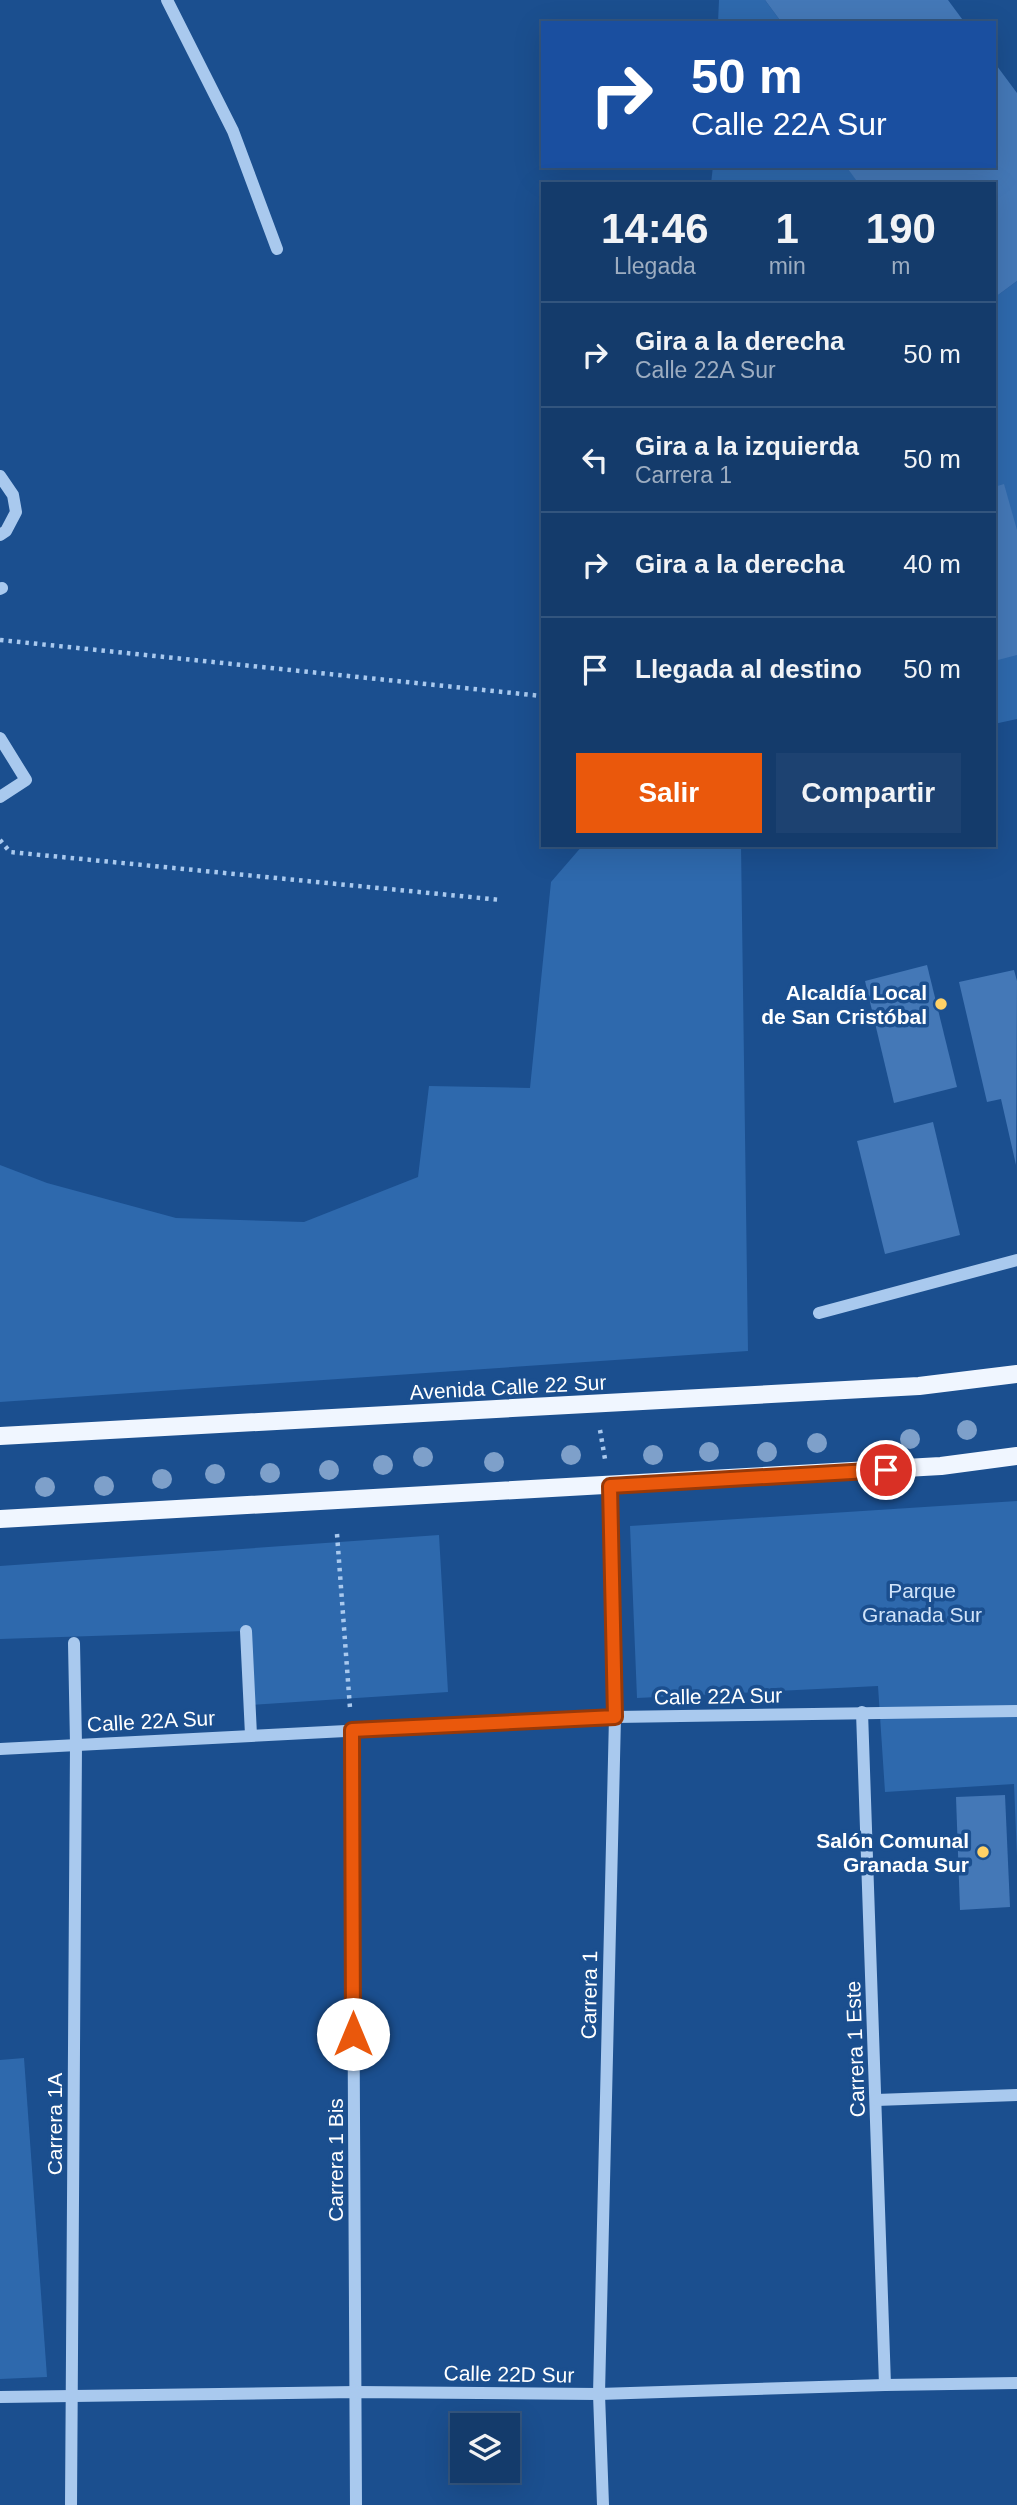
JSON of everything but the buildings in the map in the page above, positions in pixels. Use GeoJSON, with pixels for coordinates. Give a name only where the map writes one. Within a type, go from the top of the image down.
{"type":"FeatureCollection","features":[{"type":"Feature","properties":{"kind":"main road","name":"Avenida Calle 22 Sur"},"geometry":{"type":"LineString","coordinates":[[0,1436],[919,1387],[1017,1374]]}},
{"type":"Feature","properties":{"kind":"main road"},"geometry":{"type":"LineString","coordinates":[[0,1520],[941,1466],[1017,1456]]}},
{"type":"Feature","properties":{"kind":"street"},"geometry":{"type":"LineString","coordinates":[[167,0],[233,131],[276,249]]}},
{"type":"Feature","properties":{"kind":"street"},"geometry":{"type":"LineString","coordinates":[[0,476],[13,495],[16,512],[6,531],[0,535]]}},
{"type":"Feature","properties":{"kind":"street"},"geometry":{"type":"LineString","coordinates":[[0,738],[26,780],[0,797]]}},
{"type":"Feature","properties":{"kind":"street"},"geometry":{"type":"LineString","coordinates":[[819,1313],[1017,1260]]}},
{"type":"Feature","properties":{"kind":"street","name":"Carrera 1"},"geometry":{"type":"LineString","coordinates":[[603,2505],[599,2394],[615,1717],[610,1486]]}},
{"type":"Feature","properties":{"kind":"street"},"geometry":{"type":"LineString","coordinates":[[246,1630],[251,1735]]}},
{"type":"Feature","properties":{"kind":"street","name":"Carrera 1A"},"geometry":{"type":"LineString","coordinates":[[71,2505],[76,1744],[74,1643]]}},
{"type":"Feature","properties":{"kind":"street","name":"Calle 22A Sur"},"geometry":{"type":"LineString","coordinates":[[0,1749],[615,1717],[1017,1711]]}},
{"type":"Feature","properties":{"kind":"street","name":"Carrera 1 Este"},"geometry":{"type":"LineString","coordinates":[[862,1712],[886,2385]]}},
{"type":"Feature","properties":{"kind":"street","name":"Carrera 1 Bis"},"geometry":{"type":"LineString","coordinates":[[352,1730],[356,2505]]}},
{"type":"Feature","properties":{"kind":"street"},"geometry":{"type":"LineString","coordinates":[[876,2100],[1017,2095]]}},
{"type":"Feature","properties":{"kind":"street","name":"Calle 22D Sur"},"geometry":{"type":"LineString","coordinates":[[0,2397],[356,2392],[599,2394],[1017,2383]]}},
{"type":"Feature","properties":{"kind":"path"},"geometry":{"type":"LineString","coordinates":[[0,640],[541,696]]}},
{"type":"Feature","properties":{"kind":"path"},"geometry":{"type":"LineString","coordinates":[[0,840],[10,852],[501,900]]}},
{"type":"Feature","properties":{"kind":"path"},"geometry":{"type":"LineString","coordinates":[[595,1405],[610,1486]]}},
{"type":"Feature","properties":{"kind":"path"},"geometry":{"type":"LineString","coordinates":[[337,1534],[352,1730]]}},
{"type":"Feature","properties":{"kind":"green space"},"geometry":{"type":"Polygon","coordinates":[[[719,0],[765,0],[781,21],[718,21],[719,0]]]}},
{"type":"Feature","properties":{"kind":"green space"},"geometry":{"type":"Polygon","coordinates":[[[713,168],[853,168],[858,182],[711,182],[713,168]]]}},
{"type":"Feature","properties":{"kind":"green space"},"geometry":{"type":"Polygon","coordinates":[[[1017,281],[1017,719],[996,724],[996,297],[1017,281]]]}},
{"type":"Feature","properties":{"kind":"green space"},"geometry":{"type":"Polygon","coordinates":[[[581,847],[741,847],[748,1351],[0,1402],[0,1165],[47,1183],[176,1218],[304,1222],[418,1177],[429,1086],[530,1088],[551,882],[581,847]]]}},
{"type":"Feature","properties":{"kind":"green space","name":"Parque Granada Sur"},"geometry":{"type":"Polygon","coordinates":[[[1017,1501],[1017,1857],[1014,1784],[885,1792],[878,1686],[637,1698],[630,1526],[1017,1501]]]}},
{"type":"Feature","properties":{"kind":"green space"},"geometry":{"type":"Polygon","coordinates":[[[439,1535],[448,1692],[250,1705],[246,1631],[0,1639],[0,1566],[439,1535]]]}},
{"type":"Feature","properties":{"kind":"green space"},"geometry":{"type":"Polygon","coordinates":[[[24,2058],[47,2377],[0,2379],[0,2060],[24,2058]]]}},
{"type":"Feature","properties":{"kind":"place","name":"Alcaldía Local de San Cristóbal"},"geometry":{"type":"Point","coordinates":[941,1004]}},
{"type":"Feature","properties":{"kind":"place","name":"Salón Comunal Granada Sur"},"geometry":{"type":"Point","coordinates":[983,1852]}},
{"type":"Feature","properties":{"kind":"route"},"geometry":{"type":"LineString","coordinates":[[353,2034],[352,1730],[615,1717],[610,1486],[886,1470]]}}]}
